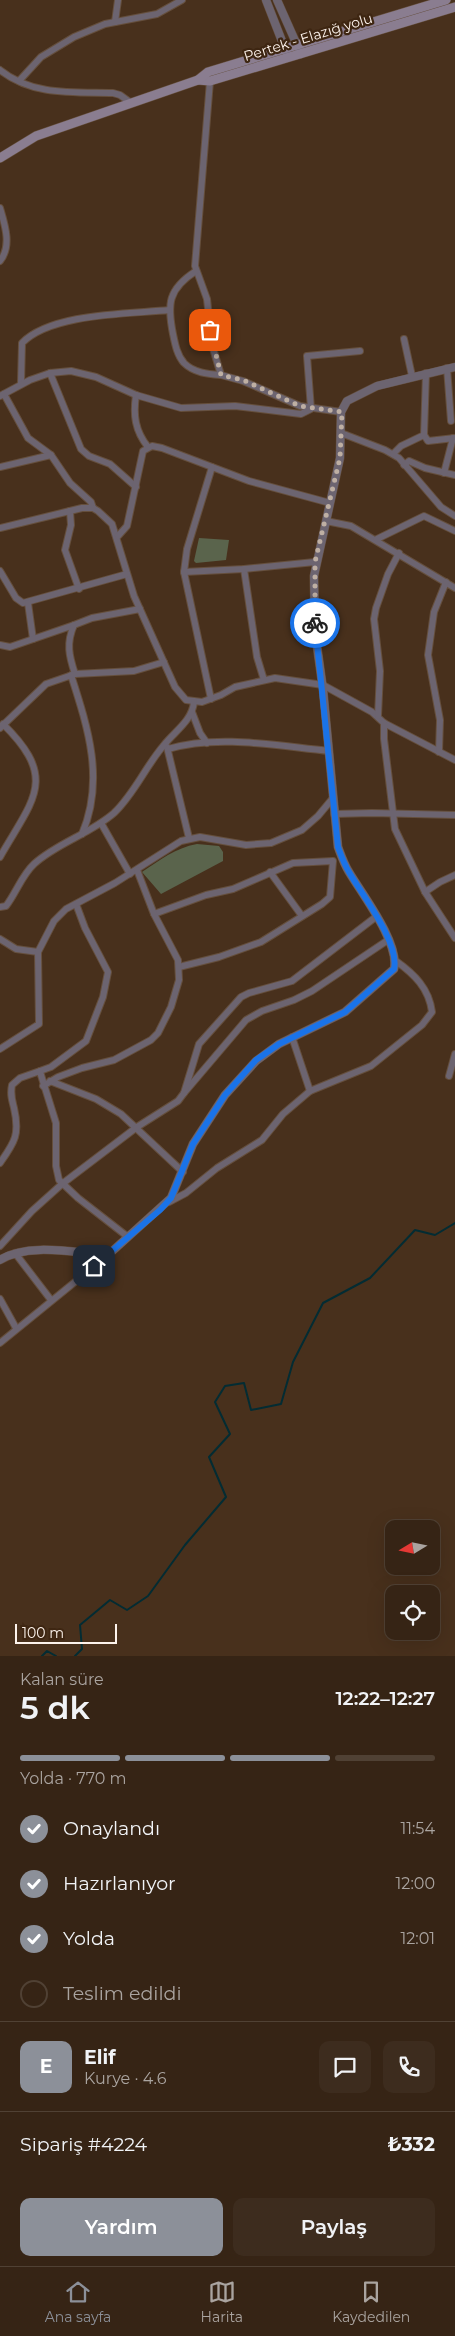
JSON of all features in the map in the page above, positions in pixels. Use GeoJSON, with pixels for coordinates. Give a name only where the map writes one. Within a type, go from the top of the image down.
{"type":"FeatureCollection","features":[{"type":"Feature","properties":{"kind":"main road","name":"Pertek - Elazığ yolu"},"geometry":{"type":"LineString","coordinates":[[0,158],[36,136],[198,80],[208,72],[446,0]]}},
{"type":"Feature","properties":{"kind":"main road","name":"Pertek - Elazığ yolu"},"geometry":{"type":"LineString","coordinates":[[198,80],[210,81],[455,7]]}},
{"type":"Feature","properties":{"kind":"street"},"geometry":{"type":"LineString","coordinates":[[116,22],[118,0]]}},
{"type":"Feature","properties":{"kind":"street"},"geometry":{"type":"LineString","coordinates":[[19,81],[40,57],[74,38],[105,24],[157,14],[182,0]]}},
{"type":"Feature","properties":{"kind":"street"},"geometry":{"type":"LineString","coordinates":[[266,0],[288,58]]}},
{"type":"Feature","properties":{"kind":"street"},"geometry":{"type":"LineString","coordinates":[[277,0],[301,54]]}},
{"type":"Feature","properties":{"kind":"street"},"geometry":{"type":"LineString","coordinates":[[0,70],[35,88],[61,92],[113,92],[120,94],[131,103]]}},
{"type":"Feature","properties":{"kind":"street"},"geometry":{"type":"LineString","coordinates":[[210,81],[196,234],[196,271],[207,299],[212,345],[221,375]]}},
{"type":"Feature","properties":{"kind":"street"},"geometry":{"type":"LineString","coordinates":[[0,208],[7,241],[6,254],[0,261]]}},
{"type":"Feature","properties":{"kind":"street"},"geometry":{"type":"LineString","coordinates":[[196,271],[184,279],[169,303],[175,348],[184,362],[196,371],[243,380],[300,406],[342,412]]}},
{"type":"Feature","properties":{"kind":"street"},"geometry":{"type":"LineString","coordinates":[[21,384],[22,343],[55,325],[89,317],[169,310]]}},
{"type":"Feature","properties":{"kind":"street"},"geometry":{"type":"LineString","coordinates":[[404,339],[412,376]]}},
{"type":"Feature","properties":{"kind":"street"},"geometry":{"type":"LineString","coordinates":[[311,409],[307,356],[360,351]]}},
{"type":"Feature","properties":{"kind":"street"},"geometry":{"type":"LineString","coordinates":[[167,1203],[186,1193],[217,1168],[262,1140],[283,1114],[310,1091],[371,1066],[422,1025],[432,1012],[430,1000],[414,974],[396,960],[377,916],[342,856],[335,833],[329,751],[315,632],[315,562],[340,458],[342,412],[347,401],[377,386],[451,367],[451,421]]}},
{"type":"Feature","properties":{"kind":"street"},"geometry":{"type":"LineString","coordinates":[[311,409],[301,414],[235,406],[181,408],[136,395],[96,377],[66,371],[50,373],[21,384],[2,395],[28,438],[51,455],[70,482],[91,502],[93,508],[109,520],[118,536],[127,574],[140,609],[175,687],[186,700],[194,702],[211,699],[235,687],[275,678],[322,685],[378,716],[384,723],[455,760]]}},
{"type":"Feature","properties":{"kind":"street"},"geometry":{"type":"LineString","coordinates":[[50,373],[81,449],[89,456],[110,464],[136,487]]}},
{"type":"Feature","properties":{"kind":"street"},"geometry":{"type":"LineString","coordinates":[[426,373],[424,435],[428,441],[454,438],[444,473]]}},
{"type":"Feature","properties":{"kind":"street"},"geometry":{"type":"LineString","coordinates":[[136,395],[136,423],[139,433],[148,447]]}},
{"type":"Feature","properties":{"kind":"street"},"geometry":{"type":"LineString","coordinates":[[341,433],[393,454],[441,507],[455,516]]}},
{"type":"Feature","properties":{"kind":"street"},"geometry":{"type":"LineString","coordinates":[[393,454],[401,446],[424,435]]}},
{"type":"Feature","properties":{"kind":"street"},"geometry":{"type":"LineString","coordinates":[[118,536],[127,526],[141,456],[148,447]]}},
{"type":"Feature","properties":{"kind":"street"},"geometry":{"type":"LineString","coordinates":[[148,447],[162,448],[280,491],[330,503]]}},
{"type":"Feature","properties":{"kind":"street"},"geometry":{"type":"LineString","coordinates":[[0,467],[51,455]]}},
{"type":"Feature","properties":{"kind":"street"},"geometry":{"type":"LineString","coordinates":[[404,465],[408,461],[425,468],[455,475]]}},
{"type":"Feature","properties":{"kind":"street"},"geometry":{"type":"LineString","coordinates":[[211,699],[184,572],[187,549],[212,467]]}},
{"type":"Feature","properties":{"kind":"street"},"geometry":{"type":"LineString","coordinates":[[0,528],[93,508]]}},
{"type":"Feature","properties":{"kind":"street"},"geometry":{"type":"LineString","coordinates":[[70,512],[72,525],[65,550],[80,589]]}},
{"type":"Feature","properties":{"kind":"street"},"geometry":{"type":"LineString","coordinates":[[377,539],[424,516],[455,531]]}},
{"type":"Feature","properties":{"kind":"street"},"geometry":{"type":"LineString","coordinates":[[326,521],[351,526],[377,539],[455,588]]}},
{"type":"Feature","properties":{"kind":"street"},"geometry":{"type":"LineString","coordinates":[[378,716],[380,671],[374,619],[388,574],[399,553]]}},
{"type":"Feature","properties":{"kind":"street"},"geometry":{"type":"LineString","coordinates":[[184,572],[244,569],[315,562]]}},
{"type":"Feature","properties":{"kind":"street"},"geometry":{"type":"LineString","coordinates":[[244,569],[257,657],[264,680]]}},
{"type":"Feature","properties":{"kind":"street"},"geometry":{"type":"LineString","coordinates":[[0,571],[16,598],[23,603],[80,589],[127,574]]}},
{"type":"Feature","properties":{"kind":"street"},"geometry":{"type":"LineString","coordinates":[[439,752],[440,720],[428,654],[434,612],[446,582]]}},
{"type":"Feature","properties":{"kind":"street"},"geometry":{"type":"LineString","coordinates":[[28,603],[33,639]]}},
{"type":"Feature","properties":{"kind":"street"},"geometry":{"type":"LineString","coordinates":[[0,645],[10,646],[92,618],[140,609]]}},
{"type":"Feature","properties":{"kind":"street"},"geometry":{"type":"LineString","coordinates":[[74,625],[68,637],[68,652],[90,735],[94,771],[89,817],[82,834]]}},
{"type":"Feature","properties":{"kind":"street"},"geometry":{"type":"LineString","coordinates":[[0,857],[35,793],[37,780],[34,763],[17,737],[2,726],[46,684],[73,675],[134,671],[164,662]]}},
{"type":"Feature","properties":{"kind":"street"},"geometry":{"type":"LineString","coordinates":[[0,907],[6,906],[31,866],[44,856],[102,823],[114,813],[187,720],[192,712],[194,702]]}},
{"type":"Feature","properties":{"kind":"street"},"geometry":{"type":"LineString","coordinates":[[192,712],[200,734],[207,743]]}},
{"type":"Feature","properties":{"kind":"street"},"geometry":{"type":"LineString","coordinates":[[384,723],[392,814],[398,839],[425,892],[455,938]]}},
{"type":"Feature","properties":{"kind":"street"},"geometry":{"type":"LineString","coordinates":[[166,746],[207,743],[250,743],[329,751]]}},
{"type":"Feature","properties":{"kind":"street"},"geometry":{"type":"LineString","coordinates":[[166,746],[189,838]]}},
{"type":"Feature","properties":{"kind":"street"},"geometry":{"type":"LineString","coordinates":[[0,1049],[39,1024],[38,952],[54,920],[66,908],[137,870],[174,844],[189,838],[210,838],[246,845],[276,841],[293,835],[306,826],[333,798]]}},
{"type":"Feature","properties":{"kind":"street"},"geometry":{"type":"LineString","coordinates":[[334,814],[455,816]]}},
{"type":"Feature","properties":{"kind":"street"},"geometry":{"type":"LineString","coordinates":[[102,823],[130,874]]}},
{"type":"Feature","properties":{"kind":"street"},"geometry":{"type":"LineString","coordinates":[[154,914],[206,895],[233,889],[293,863],[333,861],[342,856]]}},
{"type":"Feature","properties":{"kind":"street"},"geometry":{"type":"LineString","coordinates":[[179,967],[219,957],[262,942],[330,898],[333,861]]}},
{"type":"Feature","properties":{"kind":"street"},"geometry":{"type":"LineString","coordinates":[[43,1086],[50,1081],[82,1068],[114,1060],[155,1037],[178,987],[179,967],[176,952],[154,914],[137,870]]}},
{"type":"Feature","properties":{"kind":"street"},"geometry":{"type":"LineString","coordinates":[[270,872],[302,916]]}},
{"type":"Feature","properties":{"kind":"street"},"geometry":{"type":"LineString","coordinates":[[425,892],[440,882],[455,876]]}},
{"type":"Feature","properties":{"kind":"street"},"geometry":{"type":"LineString","coordinates":[[0,1163],[17,1136],[16,1118],[11,1095],[12,1085],[20,1078],[51,1067],[86,1041],[103,997],[108,972],[85,928],[76,904]]}},
{"type":"Feature","properties":{"kind":"street"},"geometry":{"type":"LineString","coordinates":[[184,1093],[199,1044],[241,997],[292,981],[377,916]]}},
{"type":"Feature","properties":{"kind":"street"},"geometry":{"type":"LineString","coordinates":[[0,939],[16,949],[38,952]]}},
{"type":"Feature","properties":{"kind":"street"},"geometry":{"type":"LineString","coordinates":[[0,1246],[62,1184],[136,1127],[178,1101],[246,1020],[262,1011],[294,1000],[312,991],[388,940]]}},
{"type":"Feature","properties":{"kind":"street"},"geometry":{"type":"LineString","coordinates":[[0,1343],[167,1203],[176,1191],[193,1144],[225,1095],[256,1060],[292,1037],[345,1012],[394,969],[396,960]]}},
{"type":"Feature","properties":{"kind":"street"},"geometry":{"type":"LineString","coordinates":[[292,1037],[310,1091]]}},
{"type":"Feature","properties":{"kind":"street"},"geometry":{"type":"LineString","coordinates":[[449,1076],[455,1054]]}},
{"type":"Feature","properties":{"kind":"street"},"geometry":{"type":"LineString","coordinates":[[40,1070],[43,1086],[56,1123],[56,1166],[62,1184],[128,1237]]}},
{"type":"Feature","properties":{"kind":"street"},"geometry":{"type":"LineString","coordinates":[[50,1081],[96,1099],[120,1114],[183,1172]]}},
{"type":"Feature","properties":{"kind":"street"},"geometry":{"type":"LineString","coordinates":[[0,1260],[15,1253],[56,1250],[108,1254]]}},
{"type":"Feature","properties":{"kind":"street"},"geometry":{"type":"LineString","coordinates":[[15,1253],[50,1300]]}},
{"type":"Feature","properties":{"kind":"street"},"geometry":{"type":"LineString","coordinates":[[0,1299],[16,1328]]}},
{"type":"Feature","properties":{"kind":"green space"},"geometry":{"type":"Polygon","coordinates":[[[199,538],[229,540],[226,560],[196,563],[194,561],[199,538]]]}},
{"type":"Feature","properties":{"kind":"green space"},"geometry":{"type":"Polygon","coordinates":[[[197,844],[219,846],[223,852],[223,861],[161,894],[142,872],[175,851],[197,844]]]}},
{"type":"Feature","properties":{"kind":"waterway"},"geometry":{"type":"LineString","coordinates":[[75,1656],[82,1649],[80,1625],[110,1600],[127,1610],[148,1596],[185,1545],[226,1497],[209,1457],[230,1434],[215,1402],[225,1386],[244,1383],[251,1410],[281,1404],[293,1362],[323,1303],[370,1278],[415,1230],[435,1235],[455,1223]]}},
{"type":"Feature","properties":{"kind":"waterway"},"geometry":{"type":"LineString","coordinates":[[42,1656],[47,1651],[56,1656]]}},
{"type":"Feature","properties":{"kind":"way so far"},"geometry":{"type":"LineString","coordinates":[[210,330],[216,363],[221,375],[243,380],[300,406],[342,412],[340,458],[323,537],[315,562],[315,623]]}},
{"type":"Feature","properties":{"kind":"route"},"geometry":{"type":"LineString","coordinates":[[94,1266],[160,1210],[171,1198],[176,1191],[193,1144],[225,1095],[256,1060],[301,1032],[345,1012],[394,969],[396,960],[393,949],[377,916],[348,870],[338,847],[335,833],[334,804],[315,623]]}}]}
